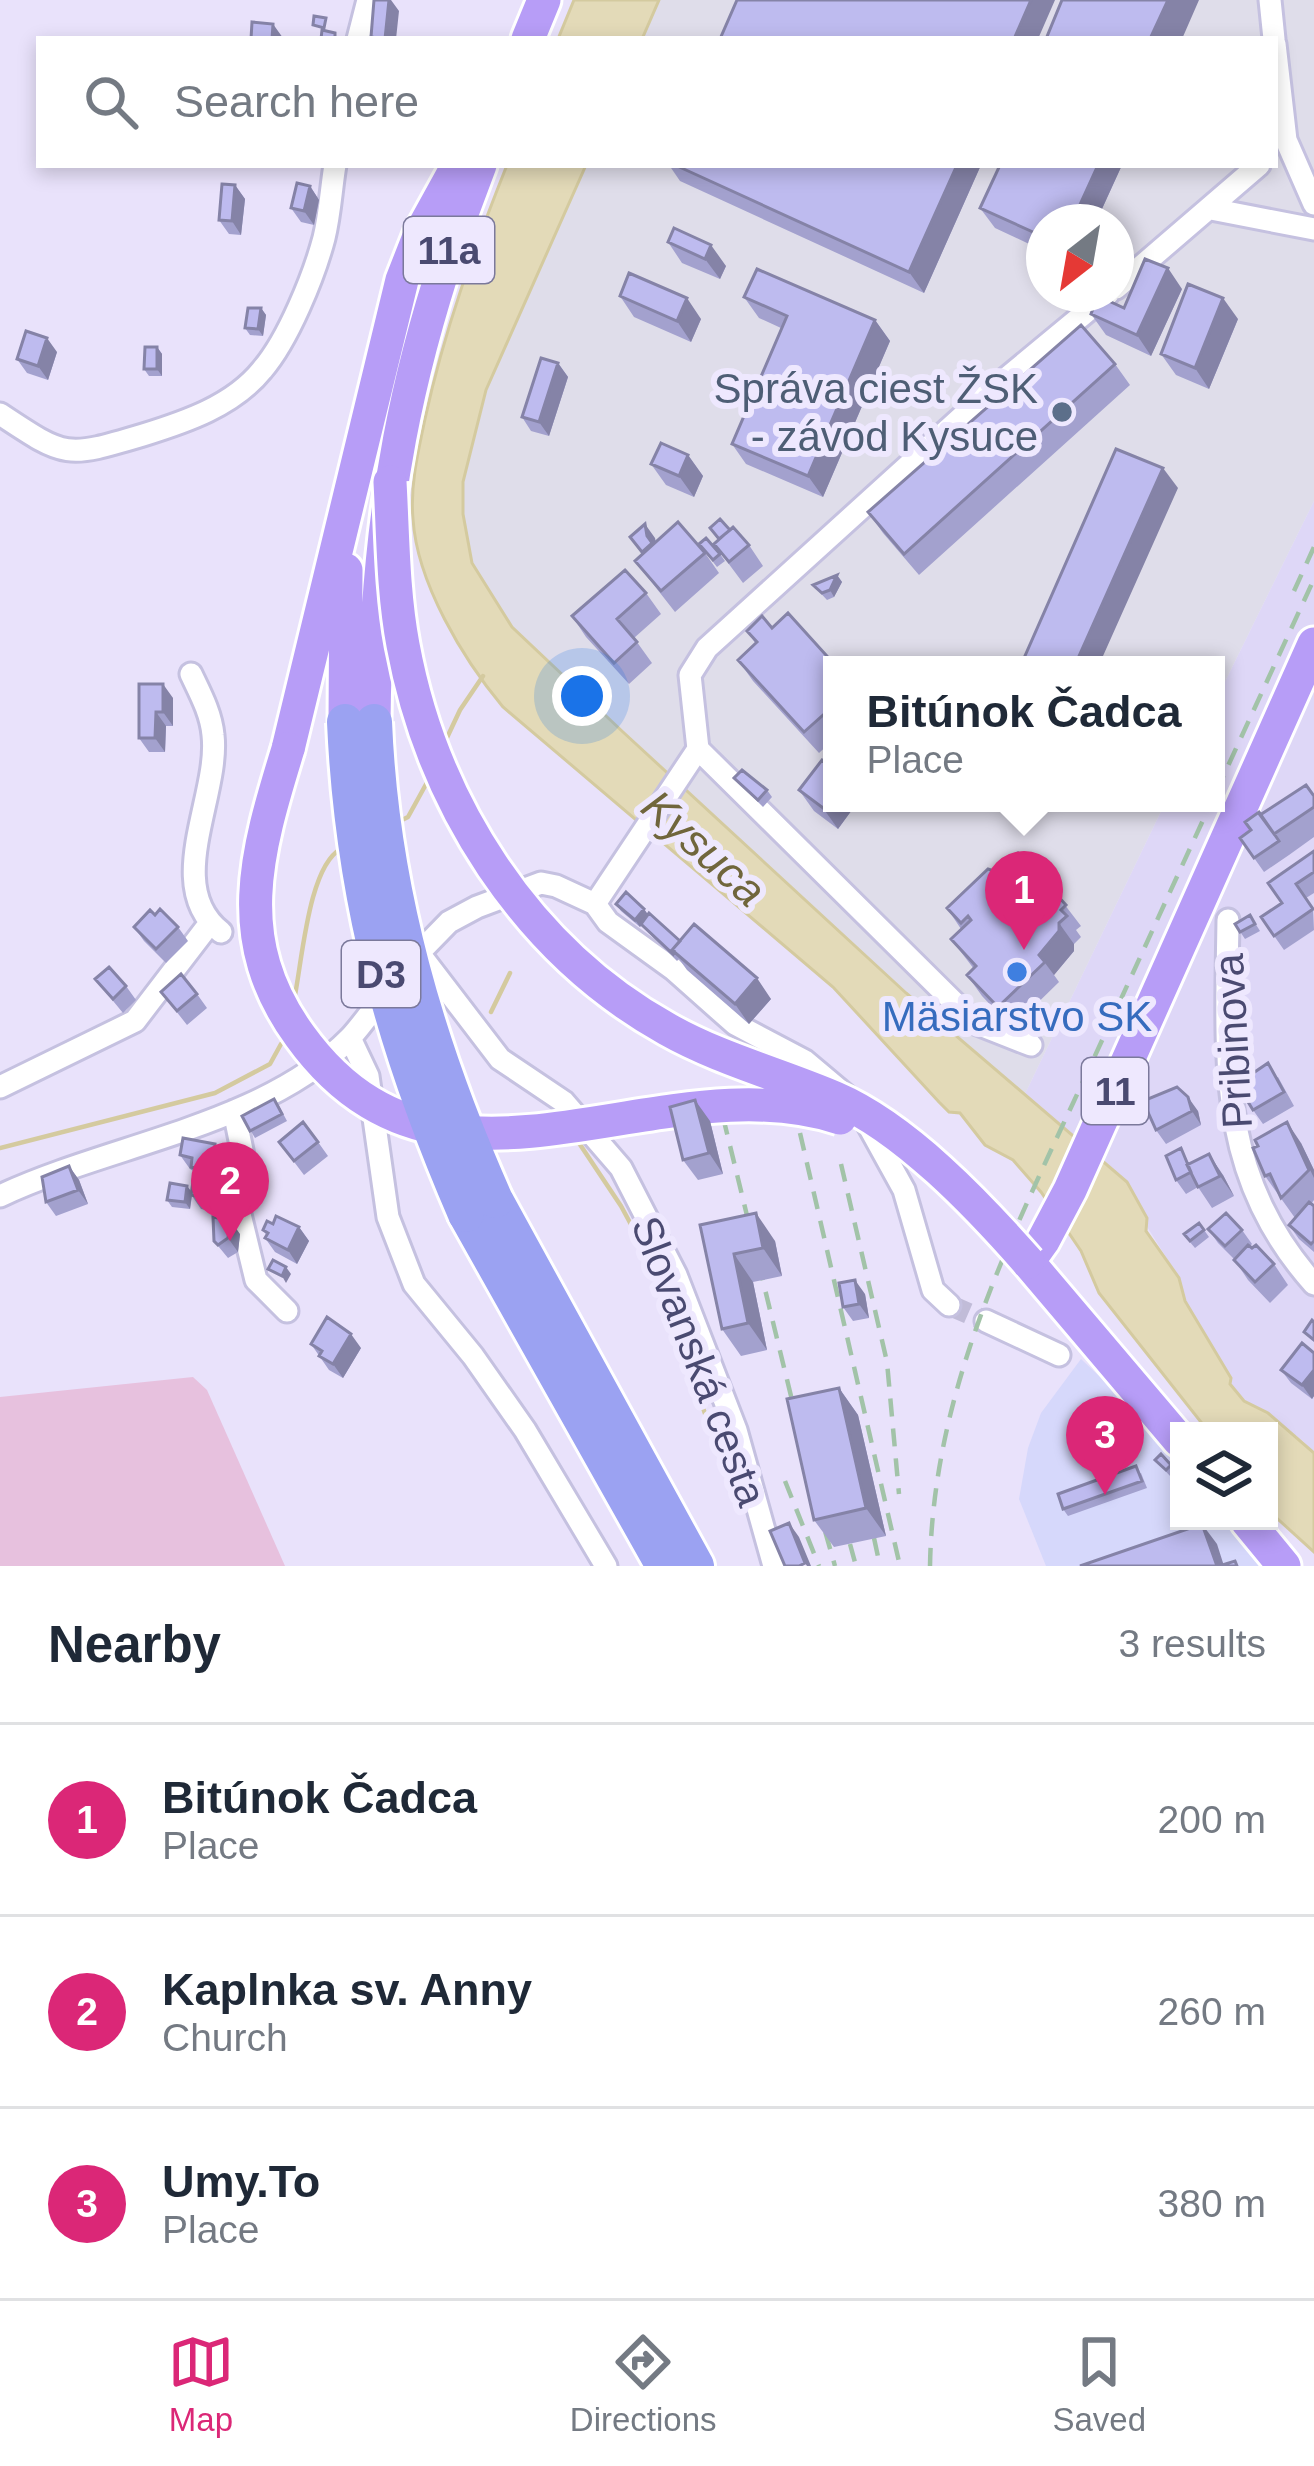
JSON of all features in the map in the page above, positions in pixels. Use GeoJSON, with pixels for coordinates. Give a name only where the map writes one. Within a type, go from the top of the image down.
{"type":"FeatureCollection","features":[{"type":"Feature","properties":{"kind":"highway","name":"D3"},"geometry":{"type":"LineString","coordinates":[[360,722],[410,968],[480,1207],[664,1566]]}},
{"type":"Feature","properties":{"kind":"highway","name":"D3"},"geometry":{"type":"LineString","coordinates":[[480,1207],[696,1566]]}},
{"type":"Feature","properties":{"kind":"main road"},"geometry":{"type":"LineString","coordinates":[[528,36],[544,0]]}},
{"type":"Feature","properties":{"kind":"main road","name":"11a"},"geometry":{"type":"LineString","coordinates":[[374,478],[402,280],[420,234],[456,168]]}},
{"type":"Feature","properties":{"kind":"main road","name":"11a"},"geometry":{"type":"LineString","coordinates":[[374,478],[479,168]]}},
{"type":"Feature","properties":{"kind":"main road"},"geometry":{"type":"LineString","coordinates":[[374,478],[263,831],[256,871],[260,950],[273,990],[294,1028],[321,1062],[356,1093],[421,1124],[488,1135],[525,1134],[659,1112],[750,1104],[829,1114],[893,1135]]}},
{"type":"Feature","properties":{"kind":"main road"},"geometry":{"type":"LineString","coordinates":[[374,478],[402,641],[424,731],[464,821],[517,901],[589,974],[666,1029],[748,1067],[839,1100],[941,1172],[1028,1262],[1170,1429]]}},
{"type":"Feature","properties":{"kind":"main road","name":"D3"},"geometry":{"type":"LineString","coordinates":[[360,722],[379,574],[374,478]]}},
{"type":"Feature","properties":{"kind":"main road","name":"11"},"geometry":{"type":"LineString","coordinates":[[1028,1262],[1211,918],[1314,644]]}},
{"type":"Feature","properties":{"kind":"main road"},"geometry":{"type":"LineString","coordinates":[[1254,1530],[1284,1566]]}},
{"type":"Feature","properties":{"kind":"street"},"geometry":{"type":"LineString","coordinates":[[359,36],[368,0]]}},
{"type":"Feature","properties":{"kind":"street"},"geometry":{"type":"LineString","coordinates":[[1270,0],[1274,36]]}},
{"type":"Feature","properties":{"kind":"street"},"geometry":{"type":"LineString","coordinates":[[1278,104],[1280,145],[1314,204]]}},
{"type":"Feature","properties":{"kind":"street"},"geometry":{"type":"LineString","coordinates":[[0,414],[52,449],[88,452],[183,422],[221,404],[262,371],[282,337],[325,237],[335,168]]}},
{"type":"Feature","properties":{"kind":"street"},"geometry":{"type":"LineString","coordinates":[[1134,272],[1255,168]]}},
{"type":"Feature","properties":{"kind":"street"},"geometry":{"type":"LineString","coordinates":[[1211,209],[1314,229]]}},
{"type":"Feature","properties":{"kind":"street"},"geometry":{"type":"LineString","coordinates":[[595,904],[694,756],[690,675],[706,648],[986,394],[1086,312]]}},
{"type":"Feature","properties":{"kind":"street"},"geometry":{"type":"LineString","coordinates":[[0,1087],[135,1021],[215,928],[196,899],[194,878],[212,780],[214,732],[190,674]]}},
{"type":"Feature","properties":{"kind":"street"},"geometry":{"type":"LineString","coordinates":[[694,756],[975,1023],[1031,1045]]}},
{"type":"Feature","properties":{"kind":"street"},"geometry":{"type":"LineString","coordinates":[[0,1196],[51,1172],[234,1111],[315,1066],[350,1038],[418,952],[449,922],[541,883],[595,904],[608,922],[673,969],[735,1024],[805,1061],[841,1089],[896,1170],[933,1290],[950,1305]]}},
{"type":"Feature","properties":{"kind":"street","name":"Pribinova"},"geometry":{"type":"LineString","coordinates":[[1211,918],[1240,1155],[1272,1228],[1314,1284]]}},
{"type":"Feature","properties":{"kind":"street","name":"Slovanská cesta"},"geometry":{"type":"LineString","coordinates":[[418,952],[500,1059],[564,1102],[621,1168],[676,1275],[736,1430],[774,1566]]}},
{"type":"Feature","properties":{"kind":"street"},"geometry":{"type":"LineString","coordinates":[[350,1038],[368,1076],[388,1217],[414,1284],[525,1430],[606,1566]]}},
{"type":"Feature","properties":{"kind":"street"},"geometry":{"type":"LineString","coordinates":[[234,1111],[245,1165],[237,1202],[256,1280],[287,1311]]}},
{"type":"Feature","properties":{"kind":"street"},"geometry":{"type":"LineString","coordinates":[[986,1321],[1058,1355]]}},
{"type":"Feature","properties":{"kind":"shaded area"},"geometry":{"type":"Polygon","coordinates":[[[659,0],[1314,0],[1314,501],[1225,682],[1225,656],[823,656],[823,812],[1161,812],[1024,1096],[906,993],[512,627],[472,563],[463,482],[486,390],[585,168],[1278,168],[1278,36],[643,36],[659,0]]]}},
{"type":"Feature","properties":{"kind":"shaded area"},"geometry":{"type":"Polygon","coordinates":[[[1314,501],[1314,1453],[1236,1394],[1229,1384],[1231,1377],[1185,1301],[1179,1278],[1108,1164],[1024,1096],[1161,812],[1225,812],[1225,682],[1314,501]]]}},
{"type":"Feature","properties":{"kind":"shaded area"},"geometry":{"type":"Polygon","coordinates":[[[1081,1359],[1170,1443],[1170,1530],[1244,1530],[1269,1566],[1046,1566],[1019,1499],[1028,1448],[1041,1413],[1081,1359]]]}},
{"type":"Feature","properties":{"kind":"shaded area"},"geometry":{"type":"Polygon","coordinates":[[[193,1377],[207,1390],[285,1566],[0,1566],[0,1397],[193,1377]]]}},
{"type":"Feature","properties":{"kind":"water"},"geometry":{"type":"Polygon","coordinates":[[[574,0],[659,0],[643,36],[559,36],[574,0]]]}},
{"type":"Feature","properties":{"kind":"water","name":"Kysuca"},"geometry":{"type":"Polygon","coordinates":[[[506,168],[585,168],[486,390],[463,482],[472,563],[512,627],[623,732],[906,993],[1127,1182],[1147,1218],[1146,1231],[1179,1278],[1185,1301],[1231,1378],[1230,1384],[1244,1401],[1268,1413],[1314,1453],[1314,1552],[1278,1519],[1278,1422],[1201,1422],[1099,1293],[1081,1251],[1013,1160],[985,1145],[960,1113],[949,1112],[833,987],[503,707],[473,666],[433,594],[413,519],[425,419],[451,322],[506,168]]]}},
{"type":"Feature","properties":{"kind":"building"},"geometry":{"type":"Polygon","coordinates":[[[374,0],[389,0],[385,36],[371,36],[374,0]]]}},
{"type":"Feature","properties":{"kind":"building"},"geometry":{"type":"Polygon","coordinates":[[[737,0],[1031,0],[1015,36],[721,36],[737,0]]]}},
{"type":"Feature","properties":{"kind":"building"},"geometry":{"type":"Polygon","coordinates":[[[1062,0],[1168,0],[1151,36],[1047,36],[1062,0]]]}},
{"type":"Feature","properties":{"kind":"building"},"geometry":{"type":"Polygon","coordinates":[[[314,16],[326,18],[324,28],[313,25],[314,16]]]}},
{"type":"Feature","properties":{"kind":"building"},"geometry":{"type":"Polygon","coordinates":[[[252,22],[273,24],[272,36],[251,36],[252,22]]]}},
{"type":"Feature","properties":{"kind":"building"},"geometry":{"type":"Polygon","coordinates":[[[682,168],[956,168],[909,272],[682,168]]]}},
{"type":"Feature","properties":{"kind":"building"},"geometry":{"type":"Polygon","coordinates":[[[999,168],[1097,168],[1080,204],[1026,204],[1026,229],[980,208],[999,168]]]}},
{"type":"Feature","properties":{"kind":"building"},"geometry":{"type":"Polygon","coordinates":[[[297,183],[310,186],[304,211],[291,208],[297,183]]]}},
{"type":"Feature","properties":{"kind":"building"},"geometry":{"type":"Polygon","coordinates":[[[222,184],[235,185],[232,221],[219,220],[222,184]]]}},
{"type":"Feature","properties":{"kind":"building"},"geometry":{"type":"Polygon","coordinates":[[[674,228],[711,245],[705,259],[668,242],[674,228]]]}},
{"type":"Feature","properties":{"kind":"building"},"geometry":{"type":"Polygon","coordinates":[[[1145,259],[1168,268],[1137,335],[1091,314],[1134,312],[1134,285],[1145,259]]]}},
{"type":"Feature","properties":{"kind":"building"},"geometry":{"type":"Polygon","coordinates":[[[757,269],[875,320],[808,476],[732,444],[787,316],[744,297],[757,269]]]}},
{"type":"Feature","properties":{"kind":"building"},"geometry":{"type":"Polygon","coordinates":[[[629,273],[687,298],[677,321],[620,296],[629,273]]]}},
{"type":"Feature","properties":{"kind":"building"},"geometry":{"type":"Polygon","coordinates":[[[1188,284],[1223,298],[1195,368],[1161,354],[1188,284]]]}},
{"type":"Feature","properties":{"kind":"building"},"geometry":{"type":"Polygon","coordinates":[[[248,308],[261,308],[258,329],[245,328],[248,308]]]}},
{"type":"Feature","properties":{"kind":"building"},"geometry":{"type":"Polygon","coordinates":[[[1081,325],[1115,364],[904,554],[868,512],[1081,325]]]}},
{"type":"Feature","properties":{"kind":"building"},"geometry":{"type":"Polygon","coordinates":[[[26,331],[47,338],[38,366],[17,359],[26,331]]]}},
{"type":"Feature","properties":{"kind":"building"},"geometry":{"type":"Polygon","coordinates":[[[145,347],[157,347],[157,369],[144,369],[145,347]]]}},
{"type":"Feature","properties":{"kind":"building"},"geometry":{"type":"Polygon","coordinates":[[[541,358],[558,363],[539,422],[522,417],[541,358]]]}},
{"type":"Feature","properties":{"kind":"building"},"geometry":{"type":"Polygon","coordinates":[[[661,443],[688,455],[679,476],[651,464],[661,443]]]}},
{"type":"Feature","properties":{"kind":"building"},"geometry":{"type":"Polygon","coordinates":[[[1116,449],[1163,468],[1079,656],[1025,656],[1116,449]]]}},
{"type":"Feature","properties":{"kind":"building"},"geometry":{"type":"Polygon","coordinates":[[[720,519],[730,530],[719,539],[710,528],[720,519]]]}},
{"type":"Feature","properties":{"kind":"building"},"geometry":{"type":"Polygon","coordinates":[[[678,522],[705,553],[661,591],[635,561],[678,522]]]}},
{"type":"Feature","properties":{"kind":"building"},"geometry":{"type":"Polygon","coordinates":[[[645,524],[652,543],[642,552],[630,537],[645,524]]]}},
{"type":"Feature","properties":{"kind":"building"},"geometry":{"type":"Polygon","coordinates":[[[733,527],[749,545],[729,562],[714,544],[733,527]]]}},
{"type":"Feature","properties":{"kind":"building"},"geometry":{"type":"Polygon","coordinates":[[[706,538],[720,554],[713,560],[699,544],[706,538]]]}},
{"type":"Feature","properties":{"kind":"building"},"geometry":{"type":"Polygon","coordinates":[[[625,570],[646,593],[617,619],[637,642],[614,663],[572,616],[625,570]]]}},
{"type":"Feature","properties":{"kind":"building"},"geometry":{"type":"Polygon","coordinates":[[[837,575],[830,590],[822,593],[813,585],[837,575]]]}},
{"type":"Feature","properties":{"kind":"building"},"geometry":{"type":"Polygon","coordinates":[[[788,613],[827,656],[823,656],[823,715],[804,732],[738,660],[757,642],[747,631],[762,616],[772,628],[788,613]]]}},
{"type":"Feature","properties":{"kind":"building"},"geometry":{"type":"Polygon","coordinates":[[[139,684],[163,684],[163,712],[156,712],[155,738],[139,738],[139,684]]]}},
{"type":"Feature","properties":{"kind":"building"},"geometry":{"type":"Polygon","coordinates":[[[822,760],[823,761],[823,808],[799,790],[822,760]]]}},
{"type":"Feature","properties":{"kind":"building"},"geometry":{"type":"Polygon","coordinates":[[[742,770],[767,790],[758,800],[734,778],[742,770]]]}},
{"type":"Feature","properties":{"kind":"building"},"geometry":{"type":"Polygon","coordinates":[[[1306,785],[1314,796],[1314,807],[1274,834],[1260,815],[1306,785]]]}},
{"type":"Feature","properties":{"kind":"building"},"geometry":{"type":"Polygon","coordinates":[[[1259,812],[1279,841],[1254,858],[1240,838],[1251,830],[1245,822],[1259,812]]]}},
{"type":"Feature","properties":{"kind":"building"},"geometry":{"type":"Polygon","coordinates":[[[1314,851],[1314,872],[1296,884],[1313,909],[1274,936],[1261,917],[1282,903],[1268,883],[1314,851]]]}},
{"type":"Feature","properties":{"kind":"building"},"geometry":{"type":"Polygon","coordinates":[[[1018,853],[1032,868],[1039,861],[1048,871],[1042,877],[1052,887],[1046,893],[1050,897],[1055,893],[1066,905],[1061,910],[1067,916],[1039,955],[1045,962],[998,1007],[967,975],[976,966],[951,939],[971,920],[968,916],[961,923],[947,908],[988,869],[997,872],[1018,853]]]}},
{"type":"Feature","properties":{"kind":"building"},"geometry":{"type":"Polygon","coordinates":[[[626,892],[644,909],[635,920],[616,904],[626,892]]]}},
{"type":"Feature","properties":{"kind":"building"},"geometry":{"type":"Polygon","coordinates":[[[160,909],[178,927],[156,949],[134,927],[150,910],[155,915],[160,909]]]}},
{"type":"Feature","properties":{"kind":"building"},"geometry":{"type":"Polygon","coordinates":[[[649,913],[680,941],[673,954],[641,924],[649,913]]]}},
{"type":"Feature","properties":{"kind":"building"},"geometry":{"type":"Polygon","coordinates":[[[1250,915],[1255,924],[1240,932],[1235,924],[1250,915]]]}},
{"type":"Feature","properties":{"kind":"building"},"geometry":{"type":"Polygon","coordinates":[[[694,924],[757,978],[735,1004],[672,950],[694,924]]]}},
{"type":"Feature","properties":{"kind":"building"},"geometry":{"type":"Polygon","coordinates":[[[109,967],[126,986],[113,999],[95,979],[109,967]]]}},
{"type":"Feature","properties":{"kind":"building"},"geometry":{"type":"Polygon","coordinates":[[[181,974],[197,994],[177,1011],[161,992],[181,974]]]}},
{"type":"Feature","properties":{"kind":"building"},"geometry":{"type":"Polygon","coordinates":[[[1268,1063],[1284,1092],[1253,1110],[1242,1092],[1248,1089],[1243,1080],[1268,1063]]]}},
{"type":"Feature","properties":{"kind":"building"},"geometry":{"type":"Polygon","coordinates":[[[1177,1087],[1188,1097],[1192,1111],[1156,1130],[1143,1101],[1177,1087]]]}},
{"type":"Feature","properties":{"kind":"building"},"geometry":{"type":"Polygon","coordinates":[[[274,1099],[282,1114],[250,1131],[242,1116],[274,1099]]]}},
{"type":"Feature","properties":{"kind":"building"},"geometry":{"type":"Polygon","coordinates":[[[695,1100],[709,1153],[683,1160],[670,1107],[695,1100]]]}},
{"type":"Feature","properties":{"kind":"building"},"geometry":{"type":"Polygon","coordinates":[[[303,1122],[318,1142],[294,1161],[279,1142],[303,1122]]]}},
{"type":"Feature","properties":{"kind":"building"},"geometry":{"type":"Polygon","coordinates":[[[1287,1122],[1309,1170],[1281,1198],[1253,1148],[1258,1146],[1255,1140],[1287,1122]]]}},
{"type":"Feature","properties":{"kind":"building"},"geometry":{"type":"Polygon","coordinates":[[[183,1138],[215,1144],[207,1198],[191,1195],[195,1168],[192,1158],[180,1155],[183,1138]]]}},
{"type":"Feature","properties":{"kind":"building"},"geometry":{"type":"Polygon","coordinates":[[[1181,1148],[1191,1172],[1176,1180],[1166,1156],[1181,1148]]]}},
{"type":"Feature","properties":{"kind":"building"},"geometry":{"type":"Polygon","coordinates":[[[1209,1154],[1220,1176],[1198,1187],[1187,1165],[1209,1154]]]}},
{"type":"Feature","properties":{"kind":"building"},"geometry":{"type":"Polygon","coordinates":[[[69,1166],[78,1190],[46,1202],[42,1177],[69,1166]]]}},
{"type":"Feature","properties":{"kind":"building"},"geometry":{"type":"Polygon","coordinates":[[[170,1183],[187,1186],[185,1202],[167,1200],[170,1183]]]}},
{"type":"Feature","properties":{"kind":"building"},"geometry":{"type":"Polygon","coordinates":[[[1309,1202],[1314,1206],[1311,1244],[1289,1225],[1309,1202]]]}},
{"type":"Feature","properties":{"kind":"building"},"geometry":{"type":"Polygon","coordinates":[[[756,1213],[763,1248],[734,1254],[748,1323],[722,1329],[700,1225],[756,1213]]]}},
{"type":"Feature","properties":{"kind":"building"},"geometry":{"type":"Polygon","coordinates":[[[1226,1213],[1242,1230],[1225,1246],[1208,1229],[1226,1213]]]}},
{"type":"Feature","properties":{"kind":"building"},"geometry":{"type":"Polygon","coordinates":[[[276,1216],[299,1227],[288,1250],[265,1238],[267,1221],[273,1224],[276,1216]]]}},
{"type":"Feature","properties":{"kind":"building"},"geometry":{"type":"Polygon","coordinates":[[[213,1217],[230,1220],[228,1238],[218,1245],[214,1241],[213,1217]]]}},
{"type":"Feature","properties":{"kind":"building"},"geometry":{"type":"Polygon","coordinates":[[[1199,1223],[1204,1230],[1190,1241],[1184,1234],[1199,1223]]]}},
{"type":"Feature","properties":{"kind":"building"},"geometry":{"type":"Polygon","coordinates":[[[1248,1245],[1256,1245],[1274,1264],[1255,1282],[1234,1260],[1248,1245]]]}},
{"type":"Feature","properties":{"kind":"building"},"geometry":{"type":"Polygon","coordinates":[[[273,1260],[286,1267],[282,1276],[268,1269],[273,1260]]]}},
{"type":"Feature","properties":{"kind":"building"},"geometry":{"type":"Polygon","coordinates":[[[855,1280],[859,1304],[843,1307],[839,1283],[855,1280]]]}},
{"type":"Feature","properties":{"kind":"building"},"geometry":{"type":"Polygon","coordinates":[[[327,1317],[351,1334],[333,1364],[311,1344],[327,1317]]]}},
{"type":"Feature","properties":{"kind":"building"},"geometry":{"type":"Polygon","coordinates":[[[1314,1322],[1314,1340],[1304,1332],[1314,1322]]]}},
{"type":"Feature","properties":{"kind":"building"},"geometry":{"type":"Polygon","coordinates":[[[1302,1343],[1314,1353],[1314,1370],[1302,1385],[1281,1370],[1302,1343]]]}},
{"type":"Feature","properties":{"kind":"building"},"geometry":{"type":"Polygon","coordinates":[[[839,1388],[866,1508],[814,1520],[787,1399],[839,1388]]]}},
{"type":"Feature","properties":{"kind":"building"},"geometry":{"type":"Polygon","coordinates":[[[1161,1454],[1170,1466],[1166,1470],[1155,1460],[1161,1454]]]}},
{"type":"Feature","properties":{"kind":"building"},"geometry":{"type":"Polygon","coordinates":[[[1136,1466],[1142,1481],[1063,1509],[1058,1494],[1136,1466]]]}},
{"type":"Feature","properties":{"kind":"building"},"geometry":{"type":"Polygon","coordinates":[[[789,1523],[805,1563],[799,1566],[785,1566],[770,1531],[789,1523]]]}},
{"type":"Feature","properties":{"kind":"building"},"geometry":{"type":"Polygon","coordinates":[[[1185,1530],[1204,1530],[1217,1566],[1080,1566],[1185,1530]]]}},
{"type":"Feature","properties":{"kind":"waterway"},"geometry":{"type":"LineString","coordinates":[[444,744],[483,676]]}},
{"type":"Feature","properties":{"kind":"waterway"},"geometry":{"type":"LineString","coordinates":[[400,821],[408,817],[430,777]]}},
{"type":"Feature","properties":{"kind":"waterway"},"geometry":{"type":"LineString","coordinates":[[294,1000],[314,895],[330,859],[341,849]]}},
{"type":"Feature","properties":{"kind":"waterway"},"geometry":{"type":"LineString","coordinates":[[491,1012],[510,973]]}},
{"type":"Feature","properties":{"kind":"waterway"},"geometry":{"type":"LineString","coordinates":[[0,1148],[215,1093],[270,1064],[281,1044]]}},
{"type":"Feature","properties":{"kind":"waterway"},"geometry":{"type":"LineString","coordinates":[[579,1143],[654,1267],[710,1428]]}},
{"type":"Feature","properties":{"kind":"tunnel"},"geometry":{"type":"LineString","coordinates":[[949,1305],[986,1321]]}},
{"type":"Feature","properties":{"kind":"railway"},"geometry":{"type":"LineString","coordinates":[[1294,591],[1314,547]]}},
{"type":"Feature","properties":{"kind":"railway"},"geometry":{"type":"LineString","coordinates":[[1225,772],[1314,579]]}},
{"type":"Feature","properties":{"kind":"railway"},"geometry":{"type":"LineString","coordinates":[[930,1566],[944,1443],[977,1326],[1022,1213],[1207,812]]}},
{"type":"Feature","properties":{"kind":"railway"},"geometry":{"type":"LineString","coordinates":[[723,1117],[800,1433]]}},
{"type":"Feature","properties":{"kind":"railway"},"geometry":{"type":"LineString","coordinates":[[800,1133],[900,1566]]}},
{"type":"Feature","properties":{"kind":"railway"},"geometry":{"type":"LineString","coordinates":[[841,1164],[887,1362],[899,1494]]}},
{"type":"Feature","properties":{"kind":"railway"},"geometry":{"type":"LineString","coordinates":[[785,1481],[819,1566]]}},
{"type":"Feature","properties":{"kind":"railway"},"geometry":{"type":"LineString","coordinates":[[817,1503],[835,1566]]}},
{"type":"Feature","properties":{"kind":"railway"},"geometry":{"type":"LineString","coordinates":[[874,1538],[880,1566]]}},
{"type":"Feature","properties":{"kind":"railway"},"geometry":{"type":"LineString","coordinates":[[850,1544],[856,1566]]}},
{"type":"Feature","properties":{"kind":"place","name":"Správa ciest ŽSK - závod Kysuce"},"geometry":{"type":"Point","coordinates":[1062,412]}},
{"type":"Feature","properties":{"kind":"place","name":"Bitúnok Čadca"},"geometry":{"type":"Point","coordinates":[1024,950]}},
{"type":"Feature","properties":{"kind":"place","name":"Mäsiarstvo SK"},"geometry":{"type":"Point","coordinates":[1017,972]}},
{"type":"Feature","properties":{"kind":"place","name":"Kaplnka sv. Anny"},"geometry":{"type":"Point","coordinates":[230,1241]}},
{"type":"Feature","properties":{"kind":"place","name":"Umy.To"},"geometry":{"type":"Point","coordinates":[1105,1495]}}]}
